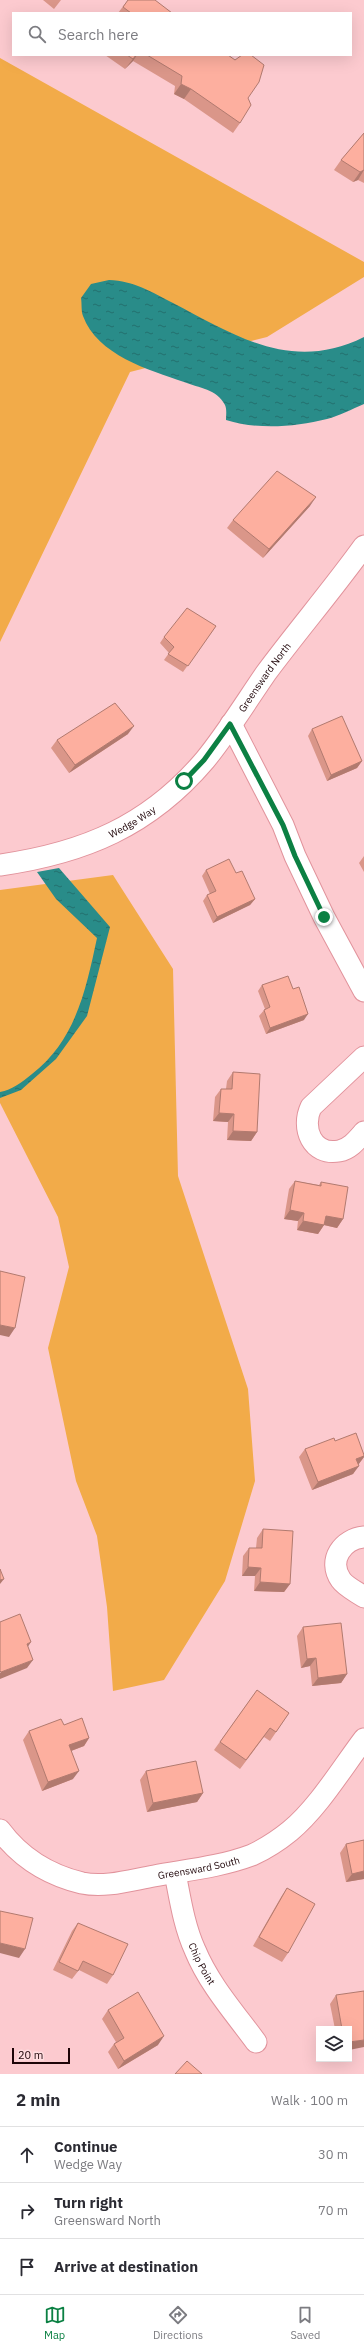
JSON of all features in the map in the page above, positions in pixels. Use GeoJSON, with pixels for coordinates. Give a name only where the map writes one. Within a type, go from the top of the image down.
{"type":"FeatureCollection","features":[{"type":"Feature","properties":{"kind":"street","name":"Greensward North"},"geometry":{"type":"LineString","coordinates":[[230,724],[364,546]]}},
{"type":"Feature","properties":{"kind":"street","name":"Wedge Way"},"geometry":{"type":"LineString","coordinates":[[0,865],[43,857],[72,849],[107,836],[136,822],[163,802],[184,781],[204,760],[230,724]]}},
{"type":"Feature","properties":{"kind":"street"},"geometry":{"type":"LineString","coordinates":[[230,724],[283,825],[295,856],[324,917],[364,991]]}},
{"type":"Feature","properties":{"kind":"street"},"geometry":{"type":"LineString","coordinates":[[364,1057],[311,1107],[306,1117],[306,1128],[310,1138],[318,1146],[328,1151],[340,1151],[350,1147],[364,1132]]}},
{"type":"Feature","properties":{"kind":"street"},"geometry":{"type":"LineString","coordinates":[[364,1537],[348,1541],[340,1550],[336,1560],[336,1570],[341,1580],[364,1597]]}},
{"type":"Feature","properties":{"kind":"street","name":"Greensward South"},"geometry":{"type":"LineString","coordinates":[[0,1830],[17,1850],[36,1865],[63,1877],[84,1883],[105,1884],[223,1864],[253,1854],[277,1840],[304,1819],[362,1746]]}},
{"type":"Feature","properties":{"kind":"street","name":"Chip Point"},"geometry":{"type":"LineString","coordinates":[[175,1872],[188,1934],[195,1950],[209,1978],[256,2042]]}},
{"type":"Feature","properties":{"kind":"shaded area"},"geometry":{"type":"Polygon","coordinates":[[[0,58],[364,262],[364,277],[267,337],[130,372],[0,642],[0,58]]]}},
{"type":"Feature","properties":{"kind":"shaded area"},"geometry":{"type":"Polygon","coordinates":[[[113,875],[173,969],[178,1176],[248,1389],[255,1481],[225,1581],[164,1680],[113,1691],[107,1607],[97,1536],[76,1481],[48,1348],[69,1267],[58,1217],[0,1103],[0,890],[113,875]]]}},
{"type":"Feature","properties":{"kind":"water"},"geometry":{"type":"Polygon","coordinates":[[[109,280],[127,282],[135,285],[158,295],[242,338],[265,346],[289,351],[313,352],[338,347],[364,337],[364,404],[332,418],[302,424],[264,426],[226,420],[226,407],[222,400],[212,392],[155,372],[126,359],[112,351],[90,330],[82,314],[81,298],[91,284],[109,280]]]}},
{"type":"Feature","properties":{"kind":"water"},"geometry":{"type":"Polygon","coordinates":[[[59,868],[110,927],[87,1016],[56,1059],[21,1090],[0,1098],[0,1092],[13,1088],[21,1083],[47,1060],[59,1046],[77,1012],[88,976],[97,938],[56,899],[37,872],[59,868]]]}},
{"type":"Feature","properties":{"kind":"building"},"geometry":{"type":"Polygon","coordinates":[[[128,0],[155,0],[171,12],[130,12],[123,7],[128,0]]]}},
{"type":"Feature","properties":{"kind":"building"},"geometry":{"type":"Polygon","coordinates":[[[128,56],[135,56],[133,59],[128,56]]]}},
{"type":"Feature","properties":{"kind":"building"},"geometry":{"type":"Polygon","coordinates":[[[149,56],[229,56],[235,60],[241,56],[252,56],[264,65],[259,82],[248,98],[251,105],[240,123],[191,89],[181,84],[182,76],[149,56]]]}},
{"type":"Feature","properties":{"kind":"building"},"geometry":{"type":"Polygon","coordinates":[[[364,133],[364,170],[360,172],[341,160],[364,133]]]}},
{"type":"Feature","properties":{"kind":"building"},"geometry":{"type":"Polygon","coordinates":[[[277,471],[316,497],[269,549],[233,520],[277,471]]]}},
{"type":"Feature","properties":{"kind":"building"},"geometry":{"type":"Polygon","coordinates":[[[187,608],[216,626],[188,666],[168,654],[174,647],[164,637],[187,608]]]}},
{"type":"Feature","properties":{"kind":"building"},"geometry":{"type":"Polygon","coordinates":[[[115,703],[134,726],[75,765],[57,740],[115,703]]]}},
{"type":"Feature","properties":{"kind":"building"},"geometry":{"type":"Polygon","coordinates":[[[342,716],[362,761],[331,775],[312,729],[342,716]]]}},
{"type":"Feature","properties":{"kind":"building"},"geometry":{"type":"Polygon","coordinates":[[[229,859],[236,873],[242,871],[255,899],[217,917],[207,895],[216,891],[206,870],[229,859]]]}},
{"type":"Feature","properties":{"kind":"building"},"geometry":{"type":"Polygon","coordinates":[[[288,976],[293,989],[299,987],[308,1014],[270,1028],[264,1010],[270,1007],[262,985],[288,976]]]}},
{"type":"Feature","properties":{"kind":"building"},"geometry":{"type":"Polygon","coordinates":[[[233,1072],[260,1074],[257,1132],[233,1131],[234,1114],[219,1113],[221,1089],[232,1089],[233,1072]]]}},
{"type":"Feature","properties":{"kind":"building"},"geometry":{"type":"Polygon","coordinates":[[[295,1181],[321,1186],[321,1182],[348,1187],[343,1219],[326,1216],[324,1225],[303,1221],[304,1213],[290,1210],[295,1181]]]}},
{"type":"Feature","properties":{"kind":"building"},"geometry":{"type":"Polygon","coordinates":[[[0,1271],[25,1277],[15,1328],[0,1325],[0,1271]]]}},
{"type":"Feature","properties":{"kind":"building"},"geometry":{"type":"Polygon","coordinates":[[[356,1433],[364,1455],[356,1459],[359,1466],[318,1482],[305,1449],[334,1438],[335,1441],[356,1433]]]}},
{"type":"Feature","properties":{"kind":"building"},"geometry":{"type":"Polygon","coordinates":[[[263,1529],[293,1531],[290,1584],[260,1582],[261,1568],[248,1567],[249,1548],[262,1548],[263,1529]]]}},
{"type":"Feature","properties":{"kind":"building"},"geometry":{"type":"Polygon","coordinates":[[[0,1569],[4,1579],[0,1580],[0,1569]]]}},
{"type":"Feature","properties":{"kind":"building"},"geometry":{"type":"Polygon","coordinates":[[[20,1614],[31,1642],[27,1644],[33,1660],[1,1672],[0,1622],[20,1614]]]}},
{"type":"Feature","properties":{"kind":"building"},"geometry":{"type":"Polygon","coordinates":[[[341,1623],[347,1674],[318,1678],[316,1658],[307,1659],[303,1627],[341,1623]]]}},
{"type":"Feature","properties":{"kind":"building"},"geometry":{"type":"Polygon","coordinates":[[[257,1690],[289,1713],[276,1732],[270,1728],[246,1760],[220,1742],[257,1690]]]}},
{"type":"Feature","properties":{"kind":"building"},"geometry":{"type":"Polygon","coordinates":[[[82,1718],[89,1738],[69,1745],[79,1771],[48,1782],[29,1731],[61,1719],[64,1725],[82,1718]]]}},
{"type":"Feature","properties":{"kind":"building"},"geometry":{"type":"Polygon","coordinates":[[[196,1761],[203,1793],[153,1803],[146,1771],[196,1761]]]}},
{"type":"Feature","properties":{"kind":"building"},"geometry":{"type":"Polygon","coordinates":[[[364,1840],[364,1871],[352,1874],[346,1844],[364,1840]]]}},
{"type":"Feature","properties":{"kind":"building"},"geometry":{"type":"Polygon","coordinates":[[[287,1888],[315,1904],[288,1953],[259,1937],[287,1888]]]}},
{"type":"Feature","properties":{"kind":"building"},"geometry":{"type":"Polygon","coordinates":[[[0,1911],[33,1918],[25,1949],[0,1943],[0,1911]]]}},
{"type":"Feature","properties":{"kind":"building"},"geometry":{"type":"Polygon","coordinates":[[[78,1923],[128,1944],[113,1975],[83,1961],[78,1971],[59,1962],[78,1923]]]}},
{"type":"Feature","properties":{"kind":"building"},"geometry":{"type":"Polygon","coordinates":[[[364,1991],[364,2040],[352,2042],[352,2026],[341,2026],[336,1995],[364,1991]]]}},
{"type":"Feature","properties":{"kind":"building"},"geometry":{"type":"Polygon","coordinates":[[[138,1992],[164,2036],[124,2061],[114,2044],[124,2038],[108,2010],[138,1992]]]}},
{"type":"Feature","properties":{"kind":"building"},"geometry":{"type":"Polygon","coordinates":[[[187,2061],[202,2074],[175,2074],[187,2061]]]}},
{"type":"Feature","properties":{"kind":"route"},"geometry":{"type":"LineString","coordinates":[[184,781],[204,760],[230,724],[283,825],[295,856],[324,917]]}}]}
